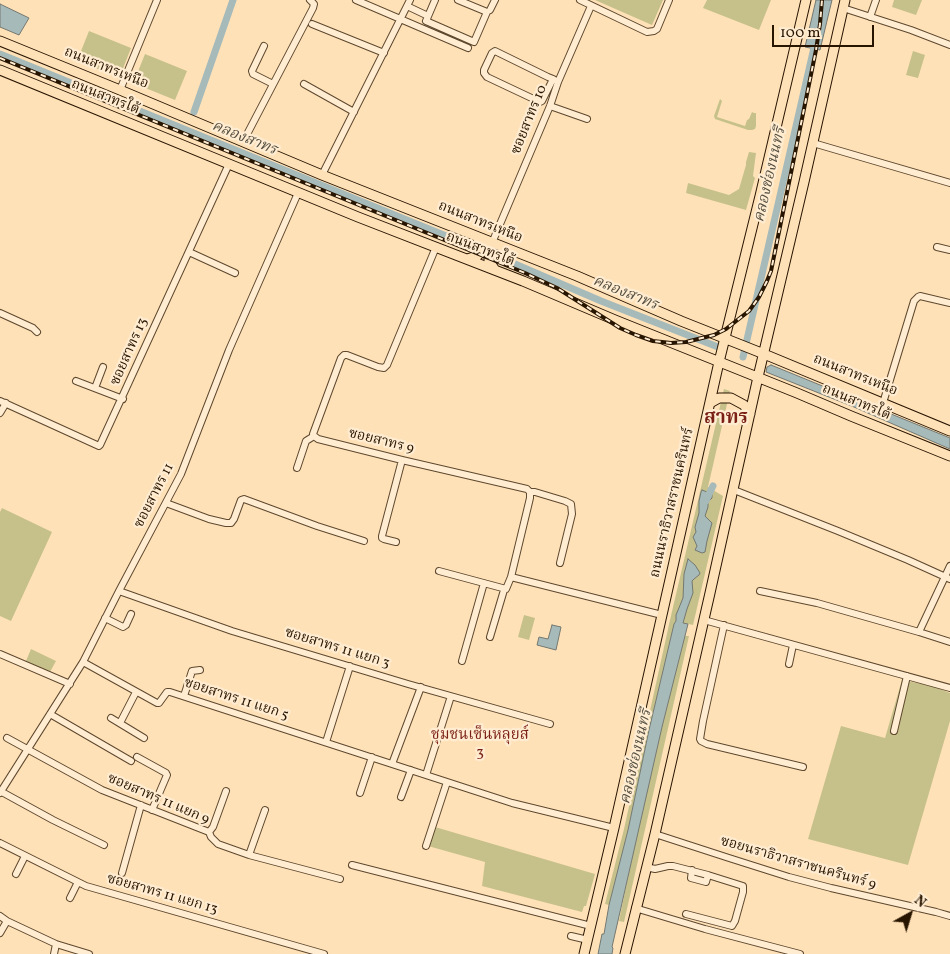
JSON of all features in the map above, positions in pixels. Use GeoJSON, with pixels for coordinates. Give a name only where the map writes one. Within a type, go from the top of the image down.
{"type":"FeatureCollection","features":[{"type":"Feature","properties":{"kind":"main road","name":"ถนนนราธิวาสราชนครินทร์"},"geometry":{"type":"LineString","coordinates":[[584,954],[724,338],[738,288],[806,0]]}},
{"type":"Feature","properties":{"kind":"main road"},"geometry":{"type":"LineString","coordinates":[[625,954],[734,490],[758,377],[844,4]]}},
{"type":"Feature","properties":{"kind":"main road","name":"ถนนสาทรเหนือ"},"geometry":{"type":"LineString","coordinates":[[0,41],[243,142],[577,276],[950,431]]}},
{"type":"Feature","properties":{"kind":"main road","name":"ถนนสาทรใต้"},"geometry":{"type":"LineString","coordinates":[[0,70],[950,456]]}},
{"type":"Feature","properties":{"kind":"main road"},"geometry":{"type":"LineString","coordinates":[[467,259],[480,254],[482,246],[477,237]]}},
{"type":"Feature","properties":{"kind":"main road"},"geometry":{"type":"LineString","coordinates":[[492,243],[489,261],[496,270]]}},
{"type":"Feature","properties":{"kind":"main road"},"geometry":{"type":"LineString","coordinates":[[710,403],[719,398],[731,398],[744,405],[750,414]]}},
{"type":"Feature","properties":{"kind":"street"},"geometry":{"type":"LineString","coordinates":[[120,90],[157,0]]}},
{"type":"Feature","properties":{"kind":"street"},"geometry":{"type":"LineString","coordinates":[[243,142],[313,8],[314,4],[310,0]]}},
{"type":"Feature","properties":{"kind":"street"},"geometry":{"type":"LineString","coordinates":[[356,0],[468,48]]}},
{"type":"Feature","properties":{"kind":"street"},"geometry":{"type":"LineString","coordinates":[[435,0],[426,21],[474,42],[487,12],[458,0]]}},
{"type":"Feature","properties":{"kind":"street"},"geometry":{"type":"LineString","coordinates":[[490,10],[495,0]]}},
{"type":"Feature","properties":{"kind":"street"},"geometry":{"type":"LineString","coordinates":[[580,0],[647,32],[657,29],[669,0]]}},
{"type":"Feature","properties":{"kind":"street"},"geometry":{"type":"LineString","coordinates":[[871,18],[876,0]]}},
{"type":"Feature","properties":{"kind":"street"},"geometry":{"type":"LineString","coordinates":[[322,174],[408,3],[428,16]]}},
{"type":"Feature","properties":{"kind":"street"},"geometry":{"type":"LineString","coordinates":[[844,4],[871,18],[911,30],[950,45]]}},
{"type":"Feature","properties":{"kind":"street","name":"ซอยสาทร 10"},"geometry":{"type":"LineString","coordinates":[[492,243],[550,106],[556,80],[591,6]]}},
{"type":"Feature","properties":{"kind":"street"},"geometry":{"type":"LineString","coordinates":[[312,24],[384,53]]}},
{"type":"Feature","properties":{"kind":"street"},"geometry":{"type":"LineString","coordinates":[[264,46],[252,74],[273,84]]}},
{"type":"Feature","properties":{"kind":"street"},"geometry":{"type":"LineString","coordinates":[[495,51],[556,80],[540,102],[487,77],[484,70],[492,53],[495,51]]}},
{"type":"Feature","properties":{"kind":"street"},"geometry":{"type":"LineString","coordinates":[[304,84],[354,112]]}},
{"type":"Feature","properties":{"kind":"street"},"geometry":{"type":"LineString","coordinates":[[550,106],[587,119]]}},
{"type":"Feature","properties":{"kind":"street"},"geometry":{"type":"LineString","coordinates":[[813,143],[950,182]]}},
{"type":"Feature","properties":{"kind":"street","name":"ซอยสาทร 13"},"geometry":{"type":"LineString","coordinates":[[0,413],[3,402],[99,446],[106,436],[229,164]]}},
{"type":"Feature","properties":{"kind":"street","name":"ซอยสาทร 11"},"geometry":{"type":"LineString","coordinates":[[0,792],[83,662],[118,591],[181,474],[229,350],[298,192]]}},
{"type":"Feature","properties":{"kind":"street"},"geometry":{"type":"LineString","coordinates":[[297,468],[306,440],[314,436],[313,432],[341,358],[344,355],[384,368],[387,365],[436,247]]}},
{"type":"Feature","properties":{"kind":"street"},"geometry":{"type":"LineString","coordinates":[[937,247],[950,250]]}},
{"type":"Feature","properties":{"kind":"street"},"geometry":{"type":"LineString","coordinates":[[189,252],[235,273]]}},
{"type":"Feature","properties":{"kind":"street"},"geometry":{"type":"LineString","coordinates":[[883,403],[914,301],[920,296],[950,304]]}},
{"type":"Feature","properties":{"kind":"street"},"geometry":{"type":"LineString","coordinates":[[0,313],[33,328],[37,332]]}},
{"type":"Feature","properties":{"kind":"street"},"geometry":{"type":"LineString","coordinates":[[95,388],[103,367]]}},
{"type":"Feature","properties":{"kind":"street"},"geometry":{"type":"LineString","coordinates":[[76,380],[123,399]]}},
{"type":"Feature","properties":{"kind":"street","name":"ซอยสาทร 9"},"geometry":{"type":"LineString","coordinates":[[314,436],[318,439],[527,489],[530,492],[566,501],[571,504],[572,514],[560,563]]}},
{"type":"Feature","properties":{"kind":"street"},"geometry":{"type":"LineString","coordinates":[[396,542],[384,539],[382,536],[402,460]]}},
{"type":"Feature","properties":{"kind":"street"},"geometry":{"type":"LineString","coordinates":[[734,490],[838,531],[948,578]]}},
{"type":"Feature","properties":{"kind":"street"},"geometry":{"type":"LineString","coordinates":[[490,637],[504,590],[507,588],[511,577],[530,492]]}},
{"type":"Feature","properties":{"kind":"street"},"geometry":{"type":"LineString","coordinates":[[166,504],[209,520],[231,523],[241,500],[244,499],[364,541]]}},
{"type":"Feature","properties":{"kind":"street"},"geometry":{"type":"LineString","coordinates":[[919,632],[948,578],[950,566]]}},
{"type":"Feature","properties":{"kind":"street"},"geometry":{"type":"LineString","coordinates":[[439,571],[504,590]]}},
{"type":"Feature","properties":{"kind":"street"},"geometry":{"type":"LineString","coordinates":[[511,577],[662,615]]}},
{"type":"Feature","properties":{"kind":"street"},"geometry":{"type":"LineString","coordinates":[[462,661],[484,583]]}},
{"type":"Feature","properties":{"kind":"street","name":"ซอยสาทร 11 แยก 3"},"geometry":{"type":"LineString","coordinates":[[118,591],[232,631],[550,724]]}},
{"type":"Feature","properties":{"kind":"street"},"geometry":{"type":"LineString","coordinates":[[760,591],[817,603],[950,642]]}},
{"type":"Feature","properties":{"kind":"street"},"geometry":{"type":"LineString","coordinates":[[105,618],[124,627],[131,614]]}},
{"type":"Feature","properties":{"kind":"street"},"geometry":{"type":"LineString","coordinates":[[704,620],[950,688]]}},
{"type":"Feature","properties":{"kind":"street"},"geometry":{"type":"LineString","coordinates":[[724,626],[703,722],[701,741],[803,767]]}},
{"type":"Feature","properties":{"kind":"street"},"geometry":{"type":"LineString","coordinates":[[789,664],[793,644]]}},
{"type":"Feature","properties":{"kind":"street"},"geometry":{"type":"LineString","coordinates":[[0,654],[70,684]]}},
{"type":"Feature","properties":{"kind":"street","name":"ซอยสาทร 11 แยก 5"},"geometry":{"type":"LineString","coordinates":[[83,662],[157,703],[160,702],[168,691],[526,807],[614,828]]}},
{"type":"Feature","properties":{"kind":"street"},"geometry":{"type":"LineString","coordinates":[[326,742],[350,666]]}},
{"type":"Feature","properties":{"kind":"street"},"geometry":{"type":"LineString","coordinates":[[184,696],[192,671],[200,670]]}},
{"type":"Feature","properties":{"kind":"street"},"geometry":{"type":"LineString","coordinates":[[894,730],[907,676]]}},
{"type":"Feature","properties":{"kind":"street"},"geometry":{"type":"LineString","coordinates":[[392,764],[420,687]]}},
{"type":"Feature","properties":{"kind":"street"},"geometry":{"type":"LineString","coordinates":[[120,723],[136,692]]}},
{"type":"Feature","properties":{"kind":"street"},"geometry":{"type":"LineString","coordinates":[[426,775],[451,696]]}},
{"type":"Feature","properties":{"kind":"street"},"geometry":{"type":"LineString","coordinates":[[50,714],[131,762]]}},
{"type":"Feature","properties":{"kind":"street"},"geometry":{"type":"LineString","coordinates":[[111,718],[144,738]]}},
{"type":"Feature","properties":{"kind":"street","name":"ซอยสาทร 11 แยก 9"},"geometry":{"type":"LineString","coordinates":[[6,738],[97,787],[209,832],[210,837],[218,844],[248,855],[340,879]]}},
{"type":"Feature","properties":{"kind":"street"},"geometry":{"type":"LineString","coordinates":[[137,757],[167,775],[152,810]]}},
{"type":"Feature","properties":{"kind":"street"},"geometry":{"type":"LineString","coordinates":[[360,793],[372,757]]}},
{"type":"Feature","properties":{"kind":"street"},"geometry":{"type":"LineString","coordinates":[[401,797],[411,770]]}},
{"type":"Feature","properties":{"kind":"street"},"geometry":{"type":"LineString","coordinates":[[426,846],[446,782]]}},
{"type":"Feature","properties":{"kind":"street"},"geometry":{"type":"LineString","coordinates":[[209,832],[226,791]]}},
{"type":"Feature","properties":{"kind":"street"},"geometry":{"type":"LineString","coordinates":[[0,792],[104,845]]}},
{"type":"Feature","properties":{"kind":"street"},"geometry":{"type":"LineString","coordinates":[[122,872],[141,805]]}},
{"type":"Feature","properties":{"kind":"street"},"geometry":{"type":"LineString","coordinates":[[248,855],[265,810]]}},
{"type":"Feature","properties":{"kind":"street","name":"ซอยนราธิวาสราชนครินทร์ 9"},"geometry":{"type":"LineString","coordinates":[[654,834],[831,888],[950,916]]}},
{"type":"Feature","properties":{"kind":"street","name":"ซอยสาทร 11 แยก 13"},"geometry":{"type":"LineString","coordinates":[[0,843],[86,886],[324,954]]}},
{"type":"Feature","properties":{"kind":"street"},"geometry":{"type":"LineString","coordinates":[[16,874],[25,856]]}},
{"type":"Feature","properties":{"kind":"street"},"geometry":{"type":"LineString","coordinates":[[352,865],[591,926]]}},
{"type":"Feature","properties":{"kind":"street"},"geometry":{"type":"LineString","coordinates":[[646,866],[655,869],[673,866],[743,886],[743,892],[732,926],[686,914]]}},
{"type":"Feature","properties":{"kind":"street"},"geometry":{"type":"LineString","coordinates":[[70,898],[78,882]]}},
{"type":"Feature","properties":{"kind":"street"},"geometry":{"type":"LineString","coordinates":[[635,908],[800,954]]}},
{"type":"Feature","properties":{"kind":"street"},"geometry":{"type":"LineString","coordinates":[[0,916],[56,944],[89,954]]}},
{"type":"Feature","properties":{"kind":"street"},"geometry":{"type":"LineString","coordinates":[[0,933],[8,921]]}},
{"type":"Feature","properties":{"kind":"street"},"geometry":{"type":"LineString","coordinates":[[571,936],[588,940]]}},
{"type":"Feature","properties":{"kind":"street"},"geometry":{"type":"LineString","coordinates":[[54,954],[56,944]]}},
{"type":"Feature","properties":{"kind":"shaded area"},"geometry":{"type":"Polygon","coordinates":[[[595,0],[663,0],[652,25],[595,0]]]}},
{"type":"Feature","properties":{"kind":"shaded area"},"geometry":{"type":"Polygon","coordinates":[[[707,0],[771,0],[759,30],[703,8],[707,0]]]}},
{"type":"Feature","properties":{"kind":"shaded area"},"geometry":{"type":"Polygon","coordinates":[[[816,0],[832,0],[820,50],[805,47],[816,0]]]}},
{"type":"Feature","properties":{"kind":"shaded area"},"geometry":{"type":"Polygon","coordinates":[[[894,0],[922,0],[916,15],[892,7],[894,0]]]}},
{"type":"Feature","properties":{"kind":"shaded area"},"geometry":{"type":"Polygon","coordinates":[[[0,4],[29,18],[19,35],[0,27],[0,4]]]}},
{"type":"Feature","properties":{"kind":"shaded area"},"geometry":{"type":"Polygon","coordinates":[[[89,31],[131,48],[122,71],[118,74],[113,75],[77,61],[89,31]]]}},
{"type":"Feature","properties":{"kind":"shaded area"},"geometry":{"type":"Polygon","coordinates":[[[913,51],[925,55],[918,78],[906,75],[913,51]]]}},
{"type":"Feature","properties":{"kind":"shaded area"},"geometry":{"type":"Polygon","coordinates":[[[145,54],[187,71],[175,100],[138,85],[136,81],[137,74],[145,54]]]}},
{"type":"Feature","properties":{"kind":"shaded area"},"geometry":{"type":"Polygon","coordinates":[[[720,99],[722,101],[717,117],[745,126],[752,112],[756,113],[755,129],[748,130],[715,119],[714,116],[720,99]]]}},
{"type":"Feature","properties":{"kind":"shaded area"},"geometry":{"type":"Polygon","coordinates":[[[749,152],[756,153],[753,176],[755,178],[746,210],[686,193],[688,183],[729,195],[739,189],[749,152]]]}},
{"type":"Feature","properties":{"kind":"shaded area"},"geometry":{"type":"Polygon","coordinates":[[[771,365],[950,438],[950,449],[854,407],[766,372],[767,367],[771,365]]]}},
{"type":"Feature","properties":{"kind":"shaded area"},"geometry":{"type":"Polygon","coordinates":[[[724,389],[730,391],[708,487],[723,496],[693,625],[676,621],[674,624],[628,830],[609,905],[605,904],[624,829],[724,389]]]}},
{"type":"Feature","properties":{"kind":"shaded area"},"geometry":{"type":"Polygon","coordinates":[[[702,490],[712,494],[705,516],[712,523],[705,552],[702,553],[695,550],[697,546],[693,537],[696,532],[695,527],[702,490]]]}},
{"type":"Feature","properties":{"kind":"shaded area"},"geometry":{"type":"Polygon","coordinates":[[[2,508],[52,532],[11,621],[0,616],[0,512],[2,508]]]}},
{"type":"Feature","properties":{"kind":"shaded area"},"geometry":{"type":"Polygon","coordinates":[[[688,559],[700,573],[692,581],[693,593],[683,623],[688,624],[662,727],[612,947],[612,954],[598,954],[676,615],[683,598],[684,574],[688,559]]]}},
{"type":"Feature","properties":{"kind":"shaded area"},"geometry":{"type":"Polygon","coordinates":[[[524,615],[535,618],[529,640],[518,637],[524,615]]]}},
{"type":"Feature","properties":{"kind":"shaded area"},"geometry":{"type":"Polygon","coordinates":[[[552,625],[561,627],[556,650],[537,645],[539,637],[548,639],[552,625]]]}},
{"type":"Feature","properties":{"kind":"shaded area"},"geometry":{"type":"Polygon","coordinates":[[[685,636],[689,636],[624,922],[619,921],[662,727],[685,636]]]}},
{"type":"Feature","properties":{"kind":"shaded area"},"geometry":{"type":"Polygon","coordinates":[[[31,649],[56,661],[50,672],[26,661],[31,649]]]}},
{"type":"Feature","properties":{"kind":"shaded area"},"geometry":{"type":"Polygon","coordinates":[[[902,680],[932,686],[950,693],[950,721],[908,865],[808,839],[841,726],[885,738],[902,680]]]}},
{"type":"Feature","properties":{"kind":"shaded area"},"geometry":{"type":"Polygon","coordinates":[[[435,827],[595,874],[586,906],[584,906],[582,912],[482,886],[485,862],[428,846],[435,827]]]}},
{"type":"Feature","properties":{"kind":"waterway"},"geometry":{"type":"LineString","coordinates":[[194,112],[233,0]]}},
{"type":"Feature","properties":{"kind":"waterway","name":"คลองช่องนนทรี"},"geometry":{"type":"LineString","coordinates":[[743,357],[816,39]]}},
{"type":"Feature","properties":{"kind":"waterway","name":"คลองสาทร"},"geometry":{"type":"LineString","coordinates":[[0,54],[478,249]]}},
{"type":"Feature","properties":{"kind":"waterway","name":"คลองสาทร"},"geometry":{"type":"LineString","coordinates":[[494,255],[601,301],[718,347]]}},
{"type":"Feature","properties":{"kind":"waterway","name":"คลองช่องนนทรี"},"geometry":{"type":"LineString","coordinates":[[706,501],[713,486]]}},
{"type":"Feature","properties":{"kind":"railway"},"geometry":{"type":"LineString","coordinates":[[0,58],[525,273],[557,288],[620,328],[636,335],[653,341],[686,342],[714,335],[726,329],[749,311],[759,297],[771,271],[816,50],[822,0]]}},
{"type":"Feature","properties":{"kind":"district","name":"สาทร"},"geometry":{"type":"Point","coordinates":[726,420]}},
{"type":"Feature","properties":{"kind":"district","name":"ชุมชนเซ็นหลุยส์ 3"},"geometry":{"type":"Point","coordinates":[480,744]}}]}
